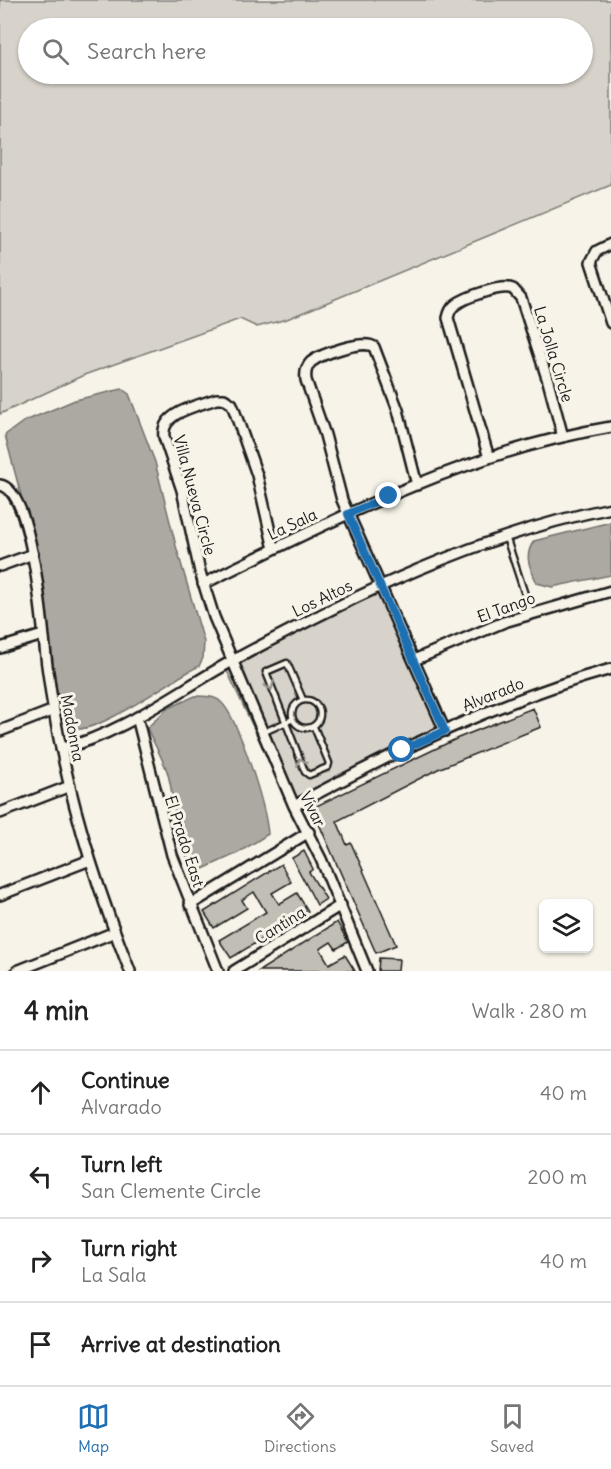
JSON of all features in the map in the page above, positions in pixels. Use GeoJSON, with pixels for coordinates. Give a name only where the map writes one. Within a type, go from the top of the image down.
{"type":"FeatureCollection","features":[{"type":"Feature","properties":{"kind":"street"},"geometry":{"type":"LineString","coordinates":[[611,244],[597,250],[591,262],[611,323]]}},
{"type":"Feature","properties":{"kind":"street","name":"La Jolla Circle"},"geometry":{"type":"LineString","coordinates":[[489,458],[448,318],[451,310],[458,303],[500,287],[513,289],[521,298],[543,364],[563,437]]}},
{"type":"Feature","properties":{"kind":"street"},"geometry":{"type":"LineString","coordinates":[[417,485],[398,410],[376,349],[372,345],[362,343],[315,360],[307,368],[306,376],[348,514],[445,731]]}},
{"type":"Feature","properties":{"kind":"street","name":"Villa Nueva Circle"},"geometry":{"type":"LineString","coordinates":[[203,584],[182,490],[164,434],[165,424],[173,416],[216,399],[224,399],[232,404],[257,475],[274,549]]}},
{"type":"Feature","properties":{"kind":"street","name":"La Sala"},"geometry":{"type":"LineString","coordinates":[[203,584],[348,514],[417,485],[489,458],[563,437],[611,427]]}},
{"type":"Feature","properties":{"kind":"street","name":"Madonna"},"geometry":{"type":"LineString","coordinates":[[4,486],[18,502],[33,554],[54,710],[70,786],[90,860],[130,971]]}},
{"type":"Feature","properties":{"kind":"street","name":"Los Altos"},"geometry":{"type":"LineString","coordinates":[[61,749],[97,738],[231,662],[381,587],[506,537],[611,508]]}},
{"type":"Feature","properties":{"kind":"street"},"geometry":{"type":"LineString","coordinates":[[0,566],[33,554]]}},
{"type":"Feature","properties":{"kind":"street"},"geometry":{"type":"LineString","coordinates":[[203,584],[231,662]]}},
{"type":"Feature","properties":{"kind":"street","name":"El Tango"},"geometry":{"type":"LineString","coordinates":[[414,660],[531,613],[611,591]]}},
{"type":"Feature","properties":{"kind":"street"},"geometry":{"type":"LineString","coordinates":[[0,648],[43,635]]}},
{"type":"Feature","properties":{"kind":"street","name":"Vivar"},"geometry":{"type":"LineString","coordinates":[[231,662],[294,806],[309,832],[367,971]]}},
{"type":"Feature","properties":{"kind":"street","name":"Alvarado"},"geometry":{"type":"LineString","coordinates":[[294,806],[376,762],[445,731],[518,700],[611,669]]}},
{"type":"Feature","properties":{"kind":"street"},"geometry":{"type":"LineString","coordinates":[[0,731],[54,710]]}},
{"type":"Feature","properties":{"kind":"street","name":"El Prado East"},"geometry":{"type":"LineString","coordinates":[[137,717],[160,815],[190,905],[218,971]]}},
{"type":"Feature","properties":{"kind":"street"},"geometry":{"type":"LineString","coordinates":[[0,813],[70,786]]}},
{"type":"Feature","properties":{"kind":"street"},"geometry":{"type":"LineString","coordinates":[[190,905],[309,832]]}},
{"type":"Feature","properties":{"kind":"street"},"geometry":{"type":"LineString","coordinates":[[0,895],[90,860]]}},
{"type":"Feature","properties":{"kind":"street","name":"Cantina"},"geometry":{"type":"LineString","coordinates":[[234,971],[341,905]]}},
{"type":"Feature","properties":{"kind":"street"},"geometry":{"type":"LineString","coordinates":[[17,971],[115,932]]}},
{"type":"Feature","properties":{"kind":"street"},"geometry":{"type":"LineString","coordinates":[[43,961],[47,971]]}},
{"type":"Feature","properties":{"kind":"lane"},"geometry":{"type":"LineString","coordinates":[[506,537],[531,613]]}},
{"type":"Feature","properties":{"kind":"lane"},"geometry":{"type":"LineString","coordinates":[[303,700],[287,663],[266,672],[285,723],[309,775],[328,767],[329,763],[314,727],[319,717],[311,701],[303,700],[294,705],[293,719],[300,727],[314,727]]}},
{"type":"Feature","properties":{"kind":"lane"},"geometry":{"type":"LineString","coordinates":[[262,733],[293,719]]}},
{"type":"Feature","properties":{"kind":"shaded area"},"geometry":{"type":"Polygon","coordinates":[[[0,0],[611,0],[611,185],[287,319],[257,327],[240,319],[84,375],[0,414],[0,0]]]}},
{"type":"Feature","properties":{"kind":"shaded area"},"geometry":{"type":"Polygon","coordinates":[[[122,389],[129,394],[155,462],[176,546],[204,642],[203,658],[199,666],[120,713],[89,727],[77,729],[65,724],[56,710],[58,699],[40,567],[5,435],[23,422],[75,400],[122,389]]]}},
{"type":"Feature","properties":{"kind":"shaded area"},"geometry":{"type":"Polygon","coordinates":[[[611,522],[611,575],[552,587],[537,583],[528,557],[534,541],[611,522]]]}},
{"type":"Feature","properties":{"kind":"shaded area"},"geometry":{"type":"Polygon","coordinates":[[[378,585],[448,732],[292,811],[222,660],[378,585]]]}},
{"type":"Feature","properties":{"kind":"shaded area"},"geometry":{"type":"Polygon","coordinates":[[[195,696],[206,696],[221,702],[236,726],[251,765],[268,834],[238,853],[201,870],[196,869],[183,848],[167,771],[147,728],[167,709],[195,696]]]}},
{"type":"Feature","properties":{"kind":"building"},"geometry":{"type":"Polygon","coordinates":[[[533,708],[541,727],[438,769],[337,821],[347,845],[351,843],[396,945],[376,953],[312,808],[458,738],[533,708]]]}},
{"type":"Feature","properties":{"kind":"building"},"geometry":{"type":"Polygon","coordinates":[[[304,851],[313,869],[309,872],[326,899],[317,905],[292,858],[304,851]]]}},
{"type":"Feature","properties":{"kind":"building"},"geometry":{"type":"Polygon","coordinates":[[[281,864],[291,882],[272,893],[279,904],[297,893],[308,911],[231,958],[219,940],[266,912],[254,892],[242,900],[247,908],[214,928],[204,912],[281,864]]]}},
{"type":"Feature","properties":{"kind":"building"},"geometry":{"type":"Polygon","coordinates":[[[337,922],[348,942],[336,949],[331,942],[320,949],[329,964],[345,955],[355,971],[259,971],[337,922]]]}},
{"type":"Feature","properties":{"kind":"building"},"geometry":{"type":"Polygon","coordinates":[[[379,958],[399,959],[398,971],[378,971],[379,958]]]}},
{"type":"Feature","properties":{"kind":"route"},"geometry":{"type":"LineString","coordinates":[[389,496],[348,514],[445,731],[402,750]]}}]}
